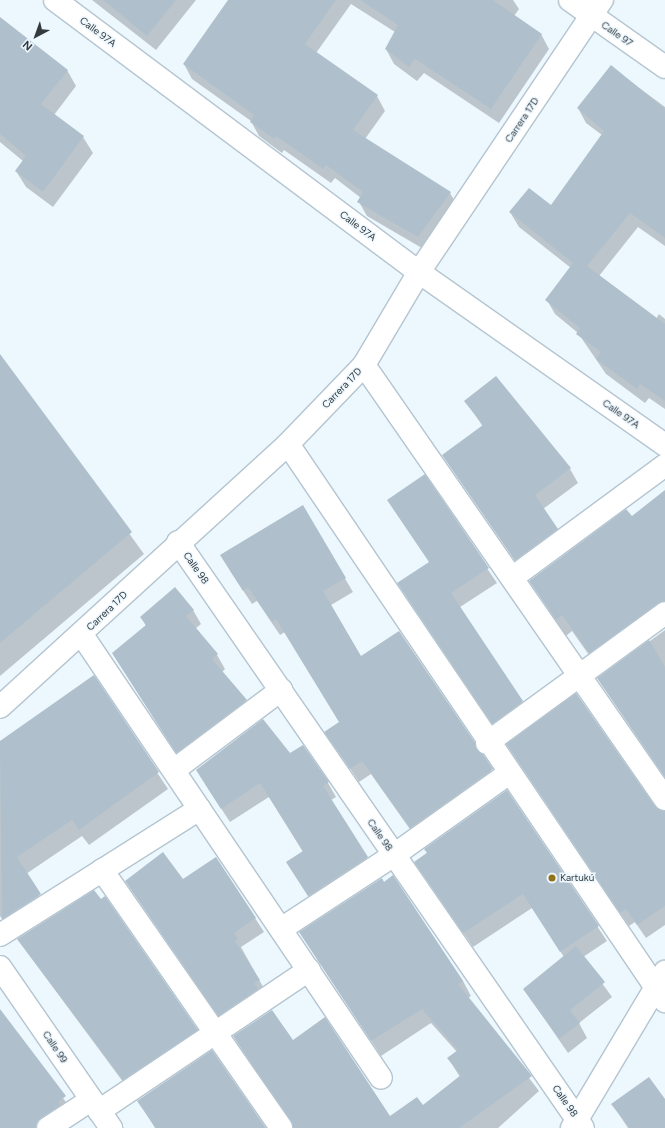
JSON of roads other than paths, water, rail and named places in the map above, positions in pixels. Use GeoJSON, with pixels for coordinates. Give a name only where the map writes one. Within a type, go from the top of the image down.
{"type":"FeatureCollection","features":[{"type":"Feature","properties":{"kind":"street","name":"Calle 97A"},"geometry":{"type":"LineString","coordinates":[[55,0],[419,272],[665,445]]}},
{"type":"Feature","properties":{"kind":"street","name":"Calle 97"},"geometry":{"type":"LineString","coordinates":[[570,0],[597,8],[665,67]]}},
{"type":"Feature","properties":{"kind":"street","name":"Carrera 17D"},"geometry":{"type":"LineString","coordinates":[[0,707],[82,635],[178,542],[288,444],[364,365],[419,272],[597,8]]}},
{"type":"Feature","properties":{"kind":"street"},"geometry":{"type":"LineString","coordinates":[[364,365],[665,799]]}},
{"type":"Feature","properties":{"kind":"street"},"geometry":{"type":"LineString","coordinates":[[288,444],[508,774],[662,987],[578,1126]]}},
{"type":"Feature","properties":{"kind":"street"},"geometry":{"type":"LineString","coordinates":[[512,578],[665,465]]}},
{"type":"Feature","properties":{"kind":"street","name":"Calle 98"},"geometry":{"type":"LineString","coordinates":[[178,542],[281,690],[578,1126]]}},
{"type":"Feature","properties":{"kind":"street"},"geometry":{"type":"LineString","coordinates":[[487,743],[580,677],[665,613]]}},
{"type":"Feature","properties":{"kind":"street"},"geometry":{"type":"LineString","coordinates":[[82,635],[381,1078]]}},
{"type":"Feature","properties":{"kind":"street"},"geometry":{"type":"LineString","coordinates":[[174,770],[281,690]]}},
{"type":"Feature","properties":{"kind":"street"},"geometry":{"type":"LineString","coordinates":[[281,929],[394,855],[508,774]]}},
{"type":"Feature","properties":{"kind":"street"},"geometry":{"type":"LineString","coordinates":[[0,936],[200,809]]}},
{"type":"Feature","properties":{"kind":"street"},"geometry":{"type":"LineString","coordinates":[[102,870],[281,1128]]}},
{"type":"Feature","properties":{"kind":"street","name":"Calle 99"},"geometry":{"type":"LineString","coordinates":[[0,967],[100,1113]]}},
{"type":"Feature","properties":{"kind":"street"},"geometry":{"type":"LineString","coordinates":[[48,1128],[100,1113],[309,970]]}},
{"type":"Feature","properties":{"kind":"place","name":"Kartukú"},"geometry":{"type":"Point","coordinates":[552,878]}}]}
